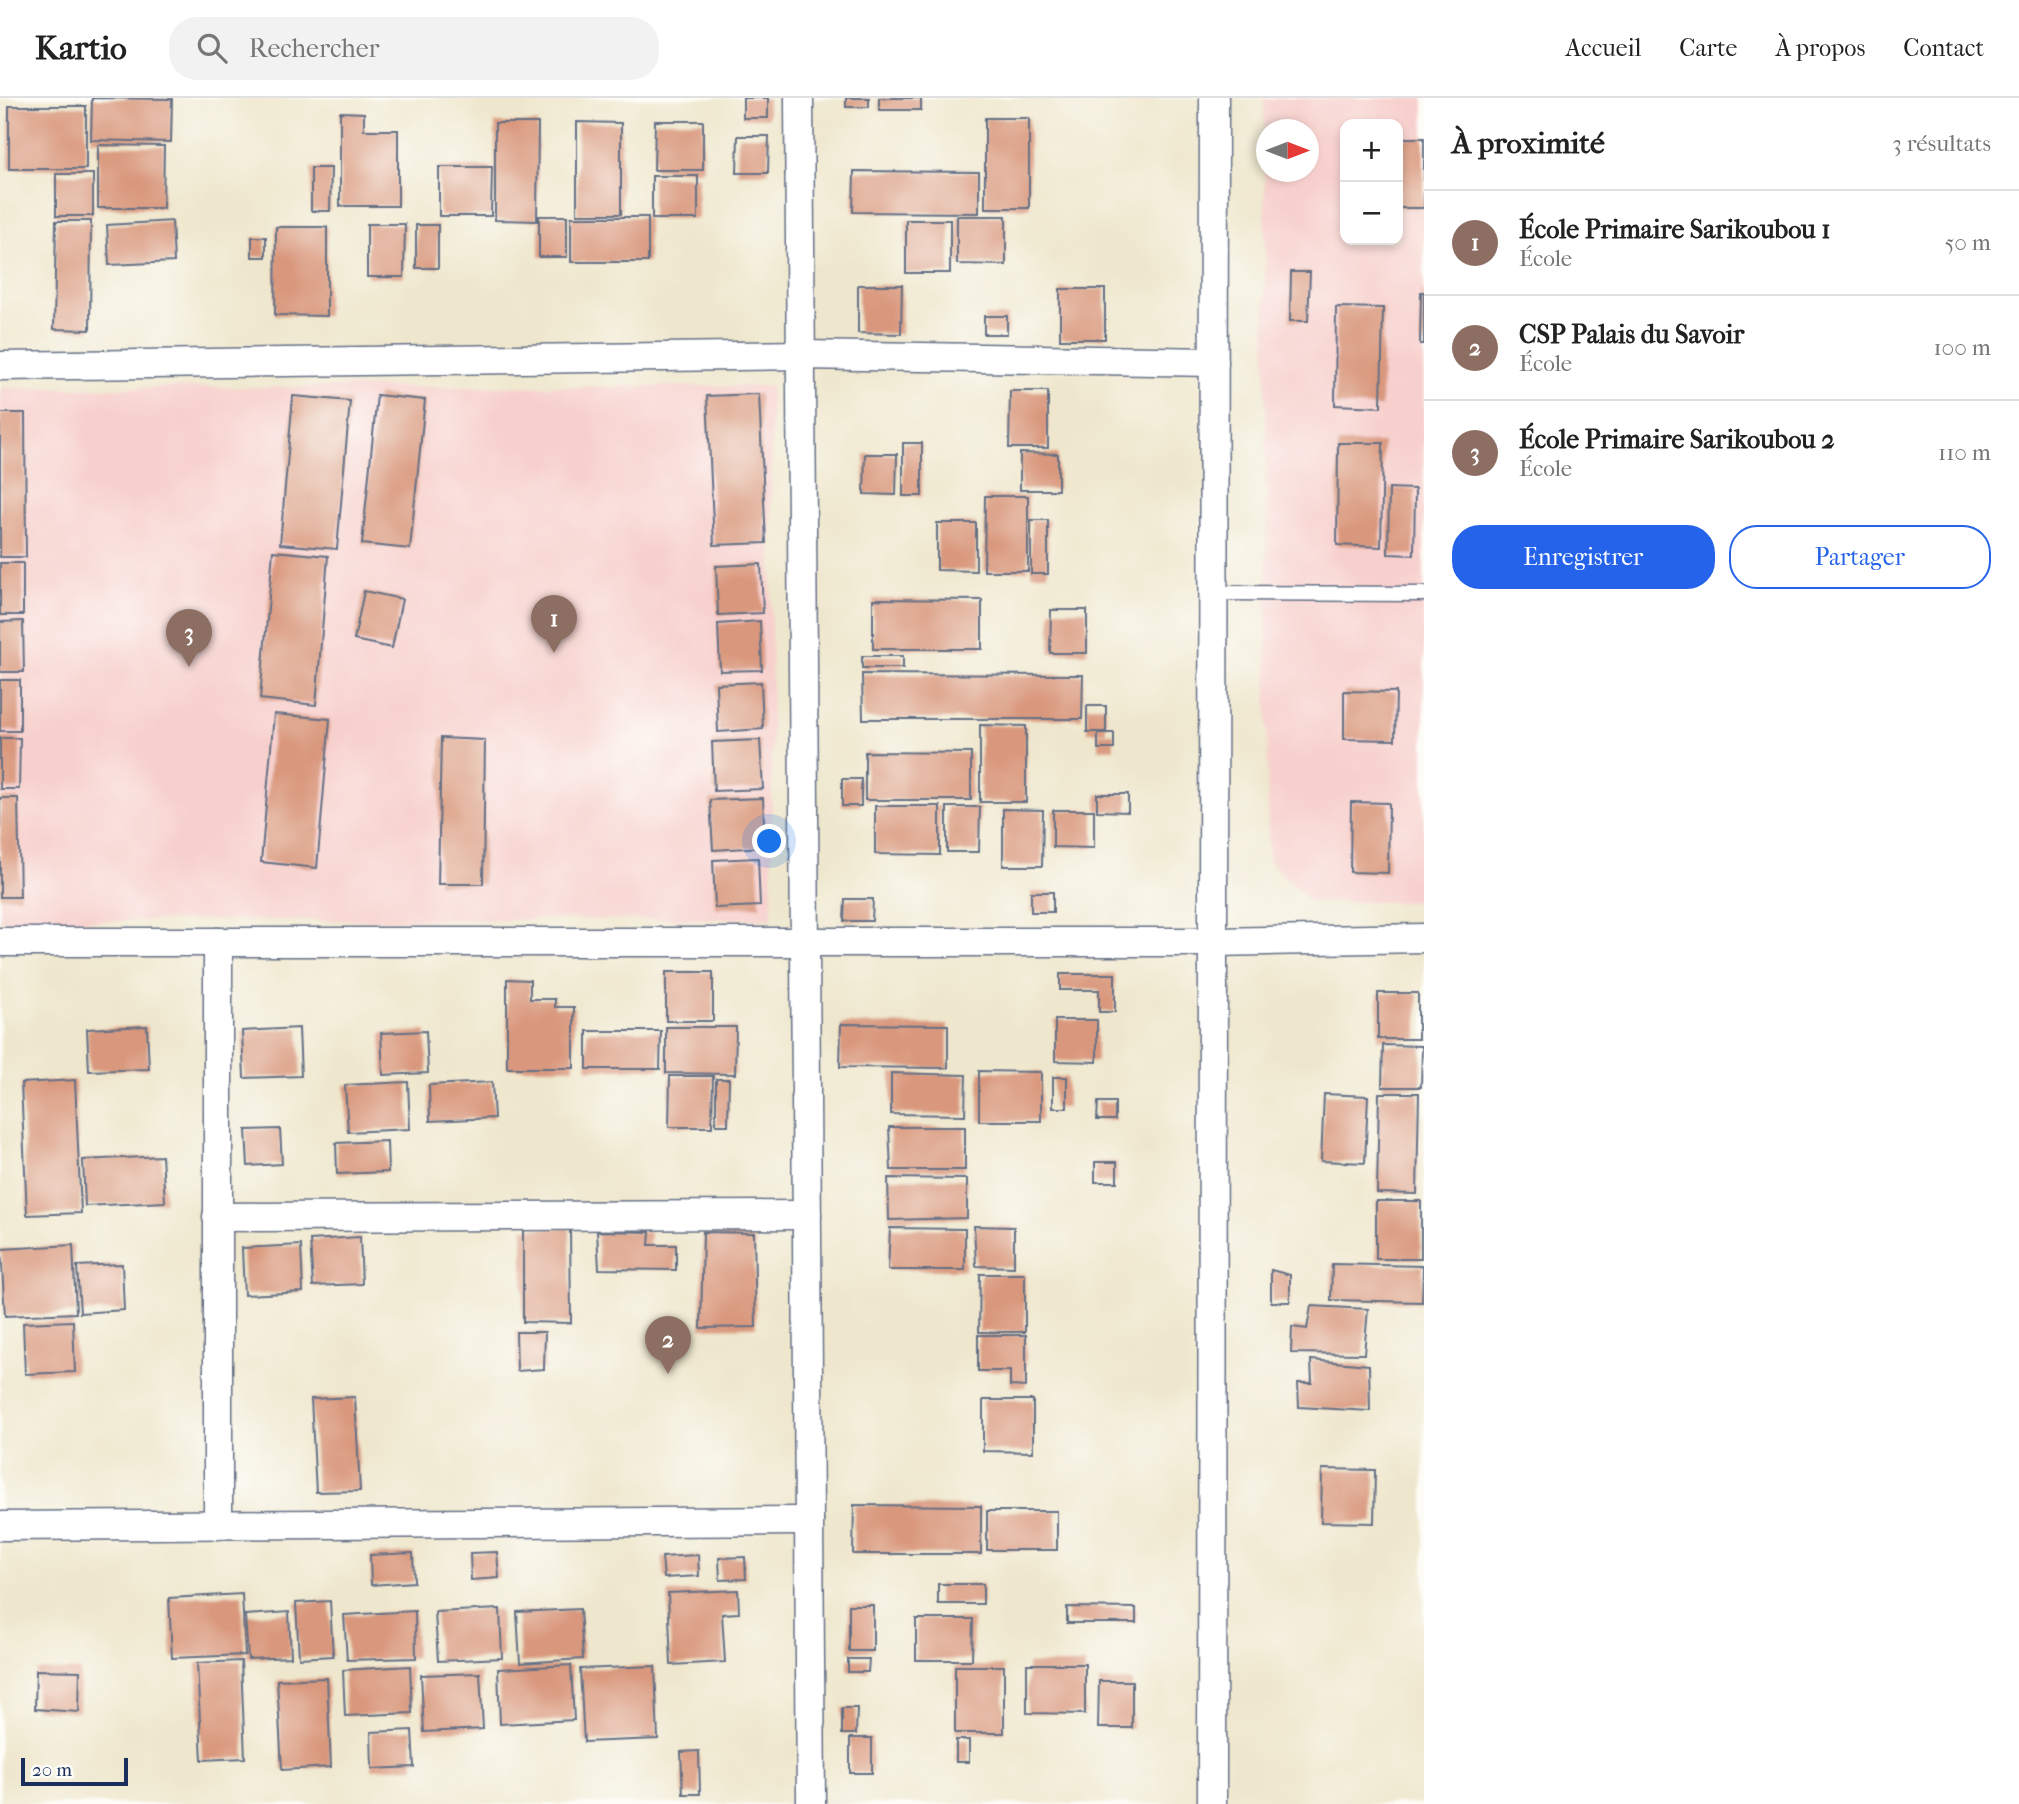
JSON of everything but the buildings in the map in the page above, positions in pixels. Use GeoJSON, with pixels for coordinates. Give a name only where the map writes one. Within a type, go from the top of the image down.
{"type":"FeatureCollection","features":[{"type":"Feature","properties":{"kind":"street"},"geometry":{"type":"LineString","coordinates":[[799,98],[811,1804]]}},
{"type":"Feature","properties":{"kind":"street"},"geometry":{"type":"LineString","coordinates":[[1212,1804],[1214,98]]}},
{"type":"Feature","properties":{"kind":"street"},"geometry":{"type":"LineString","coordinates":[[0,366],[801,355],[1214,362]]}},
{"type":"Feature","properties":{"kind":"street"},"geometry":{"type":"LineString","coordinates":[[0,942],[1213,942],[1424,938]]}},
{"type":"Feature","properties":{"kind":"street"},"geometry":{"type":"LineString","coordinates":[[218,942],[218,1525]]}},
{"type":"Feature","properties":{"kind":"street"},"geometry":{"type":"LineString","coordinates":[[217,1217],[807,1215]]}},
{"type":"Feature","properties":{"kind":"street"},"geometry":{"type":"LineString","coordinates":[[0,1526],[809,1521]]}},
{"type":"Feature","properties":{"kind":"lane"},"geometry":{"type":"LineString","coordinates":[[1214,593],[1424,594]]}},
{"type":"Feature","properties":{"kind":"shaded area"},"geometry":{"type":"Polygon","coordinates":[[[1264,98],[1424,98],[1424,902],[1310,902],[1268,860],[1264,182],[1319,182],[1319,119],[1264,119],[1264,98]]]}},
{"type":"Feature","properties":{"kind":"shaded area"},"geometry":{"type":"Polygon","coordinates":[[[771,386],[772,919],[0,921],[0,388],[771,386]]]}},
{"type":"Feature","properties":{"kind":"place","name":"École Primaire Sarikoubou 1"},"geometry":{"type":"Point","coordinates":[554,653]}},
{"type":"Feature","properties":{"kind":"place","name":"École Primaire Sarikoubou 2"},"geometry":{"type":"Point","coordinates":[189,667]}},
{"type":"Feature","properties":{"kind":"place","name":"CSP Palais du Savoir"},"geometry":{"type":"Point","coordinates":[668,1374]}}]}
